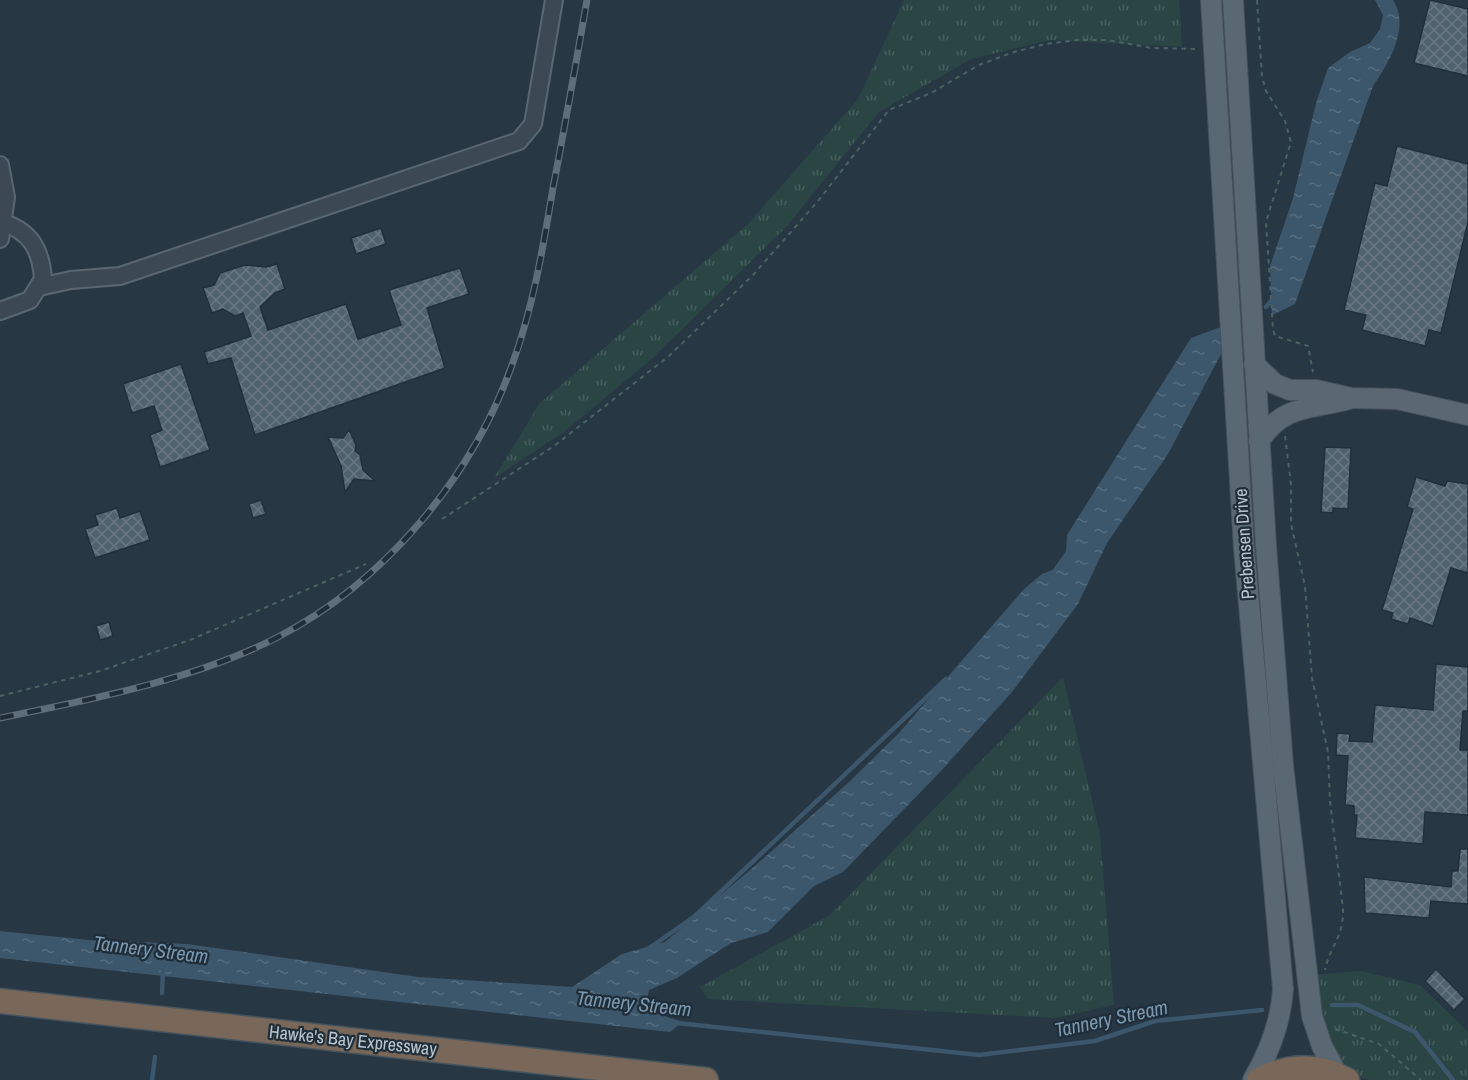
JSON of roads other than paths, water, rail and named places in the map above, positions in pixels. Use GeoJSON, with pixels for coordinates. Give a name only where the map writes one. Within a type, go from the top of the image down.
{"type":"FeatureCollection","features":[{"type":"Feature","properties":{"kind":"highway","name":"Hawke's Bay Expressway"},"geometry":{"type":"LineString","coordinates":[[0,1001],[706,1080]]}},
{"type":"Feature","properties":{"kind":"highway","name":"Hawke's Bay Expressway"},"geometry":{"type":"LineString","coordinates":[[0,1015],[590,1080]]}},
{"type":"Feature","properties":{"kind":"highway"},"geometry":{"type":"LineString","coordinates":[[1259,1080],[1295,1068],[1312,1068],[1342,1077]]}},
{"type":"Feature","properties":{"kind":"main road","name":"Prebensen Drive"},"geometry":{"type":"LineString","coordinates":[[1211,0],[1243,530],[1283,989],[1282,1007],[1270,1049],[1253,1080]]}},
{"type":"Feature","properties":{"kind":"main road","name":"Prebensen Drive"},"geometry":{"type":"LineString","coordinates":[[1233,0],[1259,441],[1283,765],[1303,946],[1317,1034],[1342,1077]]}},
{"type":"Feature","properties":{"kind":"main road"},"geometry":{"type":"LineString","coordinates":[[1254,364],[1282,388],[1316,390],[1352,398],[1397,399],[1468,415]]}},
{"type":"Feature","properties":{"kind":"main road"},"geometry":{"type":"LineString","coordinates":[[1259,441],[1277,418],[1304,408],[1352,398]]}},
{"type":"Feature","properties":{"kind":"street"},"geometry":{"type":"LineString","coordinates":[[39,287],[71,280],[120,276],[519,141],[533,124],[554,0]]}},
{"type":"Feature","properties":{"kind":"street"},"geometry":{"type":"LineString","coordinates":[[0,165],[6,197],[2,231],[20,228],[29,236],[42,271],[36,294],[22,305],[0,311]]}},
{"type":"Feature","properties":{"kind":"water"},"geometry":{"type":"Polygon","coordinates":[[[1375,0],[1393,0],[1400,22],[1399,33],[1391,56],[1373,86],[1295,304],[1272,315],[1270,266],[1293,198],[1316,103],[1328,68],[1350,52],[1370,43],[1380,29],[1383,15],[1375,0]]]}},
{"type":"Feature","properties":{"kind":"water"},"geometry":{"type":"Polygon","coordinates":[[[1226,325],[1228,341],[1168,454],[1107,543],[1078,604],[1012,692],[941,771],[843,872],[814,886],[768,932],[731,943],[677,978],[649,990],[645,1010],[683,1022],[670,1032],[0,958],[0,931],[89,940],[187,944],[418,977],[572,987],[622,954],[665,942],[849,782],[898,734],[1024,589],[1042,574],[1060,567],[1066,553],[1067,535],[1191,338],[1226,325]]]}},
{"type":"Feature","properties":{"kind":"waterway"},"geometry":{"type":"LineString","coordinates":[[1266,307],[1274,298]]}},
{"type":"Feature","properties":{"kind":"waterway"},"geometry":{"type":"LineString","coordinates":[[1054,572],[1068,552]]}},
{"type":"Feature","properties":{"kind":"waterway"},"geometry":{"type":"LineString","coordinates":[[648,949],[695,916],[946,679]]}},
{"type":"Feature","properties":{"kind":"waterway"},"geometry":{"type":"LineString","coordinates":[[162,993],[163,971]]}},
{"type":"Feature","properties":{"kind":"waterway","name":"Tannery Stream"},"geometry":{"type":"LineString","coordinates":[[1332,1005],[1358,1005],[1415,1032],[1453,1080]]}},
{"type":"Feature","properties":{"kind":"waterway","name":"Tannery Stream"},"geometry":{"type":"LineString","coordinates":[[677,1023],[979,1055],[1095,1041],[1155,1021],[1262,1010]]}},
{"type":"Feature","properties":{"kind":"waterway"},"geometry":{"type":"LineString","coordinates":[[152,1080],[155,1057]]}},
{"type":"Feature","properties":{"kind":"railway"},"geometry":{"type":"LineString","coordinates":[[0,718],[142,686],[213,665],[246,652],[278,637],[317,614],[354,587],[388,557],[420,523],[448,486],[473,447],[495,407],[512,365],[532,300],[587,0]]}}]}
